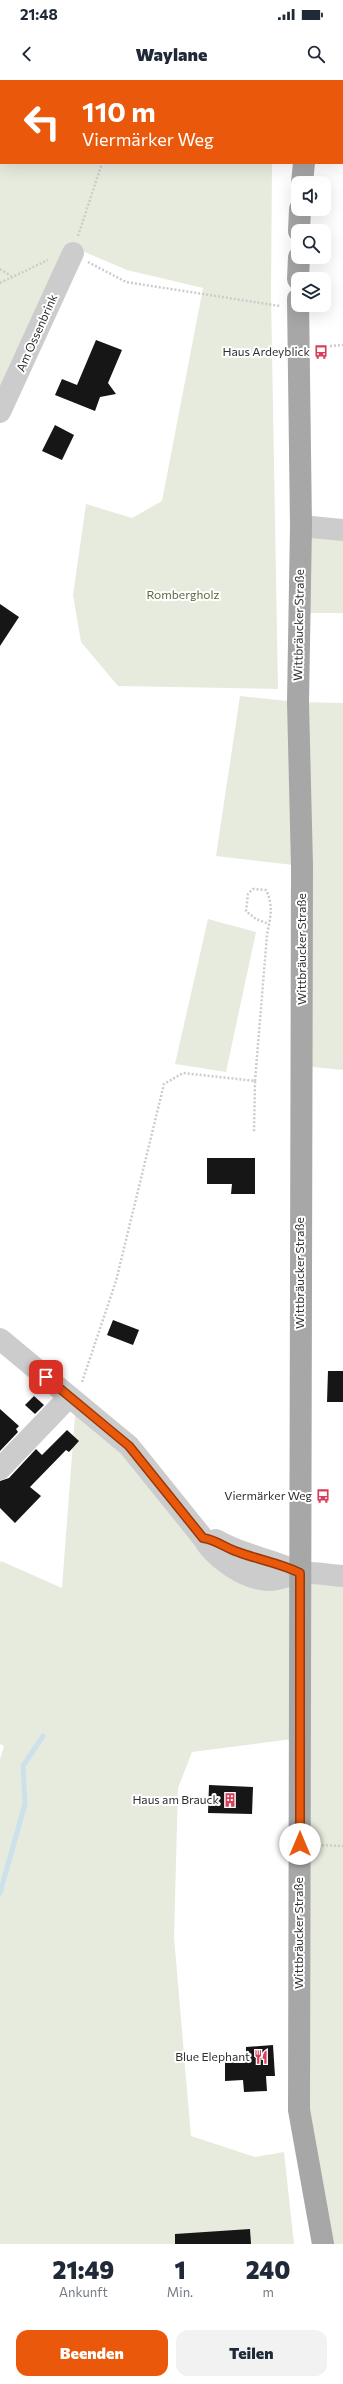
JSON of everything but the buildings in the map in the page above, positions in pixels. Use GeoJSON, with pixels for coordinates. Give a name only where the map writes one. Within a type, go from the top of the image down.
{"type":"FeatureCollection","features":[{"type":"Feature","properties":{"kind":"main road"},"geometry":{"type":"LineString","coordinates":[[303,176],[304,164]]}},
{"type":"Feature","properties":{"kind":"main road","name":"Wittbräucker Straße"},"geometry":{"type":"LineString","coordinates":[[298,312],[301,526],[298,640],[302,866],[299,2110],[323,2244]]}},
{"type":"Feature","properties":{"kind":"street","name":"Am Ossenbrink"},"geometry":{"type":"LineString","coordinates":[[0,412],[73,253]]}},
{"type":"Feature","properties":{"kind":"street"},"geometry":{"type":"LineString","coordinates":[[301,526],[343,530]]}},
{"type":"Feature","properties":{"kind":"street"},"geometry":{"type":"LineString","coordinates":[[0,1338],[129,1446],[203,1538],[209,1549],[224,1562],[251,1575],[268,1580],[300,1573],[343,1576]]}},
{"type":"Feature","properties":{"kind":"street"},"geometry":{"type":"LineString","coordinates":[[0,1469],[73,1399]]}},
{"type":"Feature","properties":{"kind":"path"},"geometry":{"type":"LineString","coordinates":[[73,253],[102,164]]}},
{"type":"Feature","properties":{"kind":"path"},"geometry":{"type":"LineString","coordinates":[[0,283],[11,276],[58,256],[73,253],[126,282],[291,303]]}},
{"type":"Feature","properties":{"kind":"path"},"geometry":{"type":"LineString","coordinates":[[0,269],[11,276]]}},
{"type":"Feature","properties":{"kind":"path"},"geometry":{"type":"LineString","coordinates":[[298,348],[343,345]]}},
{"type":"Feature","properties":{"kind":"path"},"geometry":{"type":"LineString","coordinates":[[254,1133],[255,1081],[271,913],[270,898],[266,890],[253,889],[248,894],[246,911],[256,919],[269,924]]}},
{"type":"Feature","properties":{"kind":"path"},"geometry":{"type":"LineString","coordinates":[[73,1399],[116,1282],[164,1084],[184,1073],[255,1081]]}},
{"type":"Feature","properties":{"kind":"path"},"geometry":{"type":"LineString","coordinates":[[300,1844],[343,1846]]}},
{"type":"Feature","properties":{"kind":"green space","name":"Rombergholz"},"geometry":{"type":"Polygon","coordinates":[[[0,164],[272,164],[271,295],[278,689],[118,686],[81,642],[73,595],[86,504],[132,518],[162,501],[203,288],[127,270],[68,245],[0,399],[0,164]]]}},
{"type":"Feature","properties":{"kind":"green space"},"geometry":{"type":"Polygon","coordinates":[[[301,526],[343,530],[343,613],[298,613],[301,526]]]}},
{"type":"Feature","properties":{"kind":"green space"},"geometry":{"type":"Polygon","coordinates":[[[240,696],[298,702],[343,703],[343,1070],[302,1066],[302,866],[216,856],[240,696]]]}},
{"type":"Feature","properties":{"kind":"green space"},"geometry":{"type":"Polygon","coordinates":[[[208,919],[256,932],[226,1072],[175,1064],[208,919]]]}},
{"type":"Feature","properties":{"kind":"green space"},"geometry":{"type":"Polygon","coordinates":[[[76,1402],[192,1526],[343,1576],[343,2244],[323,2244],[299,2110],[300,1738],[192,1752],[178,1788],[174,1937],[191,2136],[255,2157],[284,2152],[294,2244],[0,2244],[0,1759],[4,1746],[0,1744],[0,1564],[1,1561],[62,1588],[76,1402]]]}},
{"type":"Feature","properties":{"kind":"waterway"},"geometry":{"type":"LineString","coordinates":[[0,1893],[25,1804],[23,1766],[43,1736]]}},
{"type":"Feature","properties":{"kind":"place","name":"Haus Ardeyblick"},"geometry":{"type":"Point","coordinates":[321,352]}},
{"type":"Feature","properties":{"kind":"place","name":"Viermärker Weg"},"geometry":{"type":"Point","coordinates":[323,1496]}},
{"type":"Feature","properties":{"kind":"place","name":"Haus am Brauck"},"geometry":{"type":"Point","coordinates":[230,1800]}},
{"type":"Feature","properties":{"kind":"place","name":"Blue Elephant"},"geometry":{"type":"Point","coordinates":[261,2057]}},
{"type":"Feature","properties":{"kind":"route"},"geometry":{"type":"LineString","coordinates":[[46,1377],[129,1446],[203,1538],[215,1540],[235,1552],[254,1558],[271,1561],[300,1573],[300,1844]]}}]}
